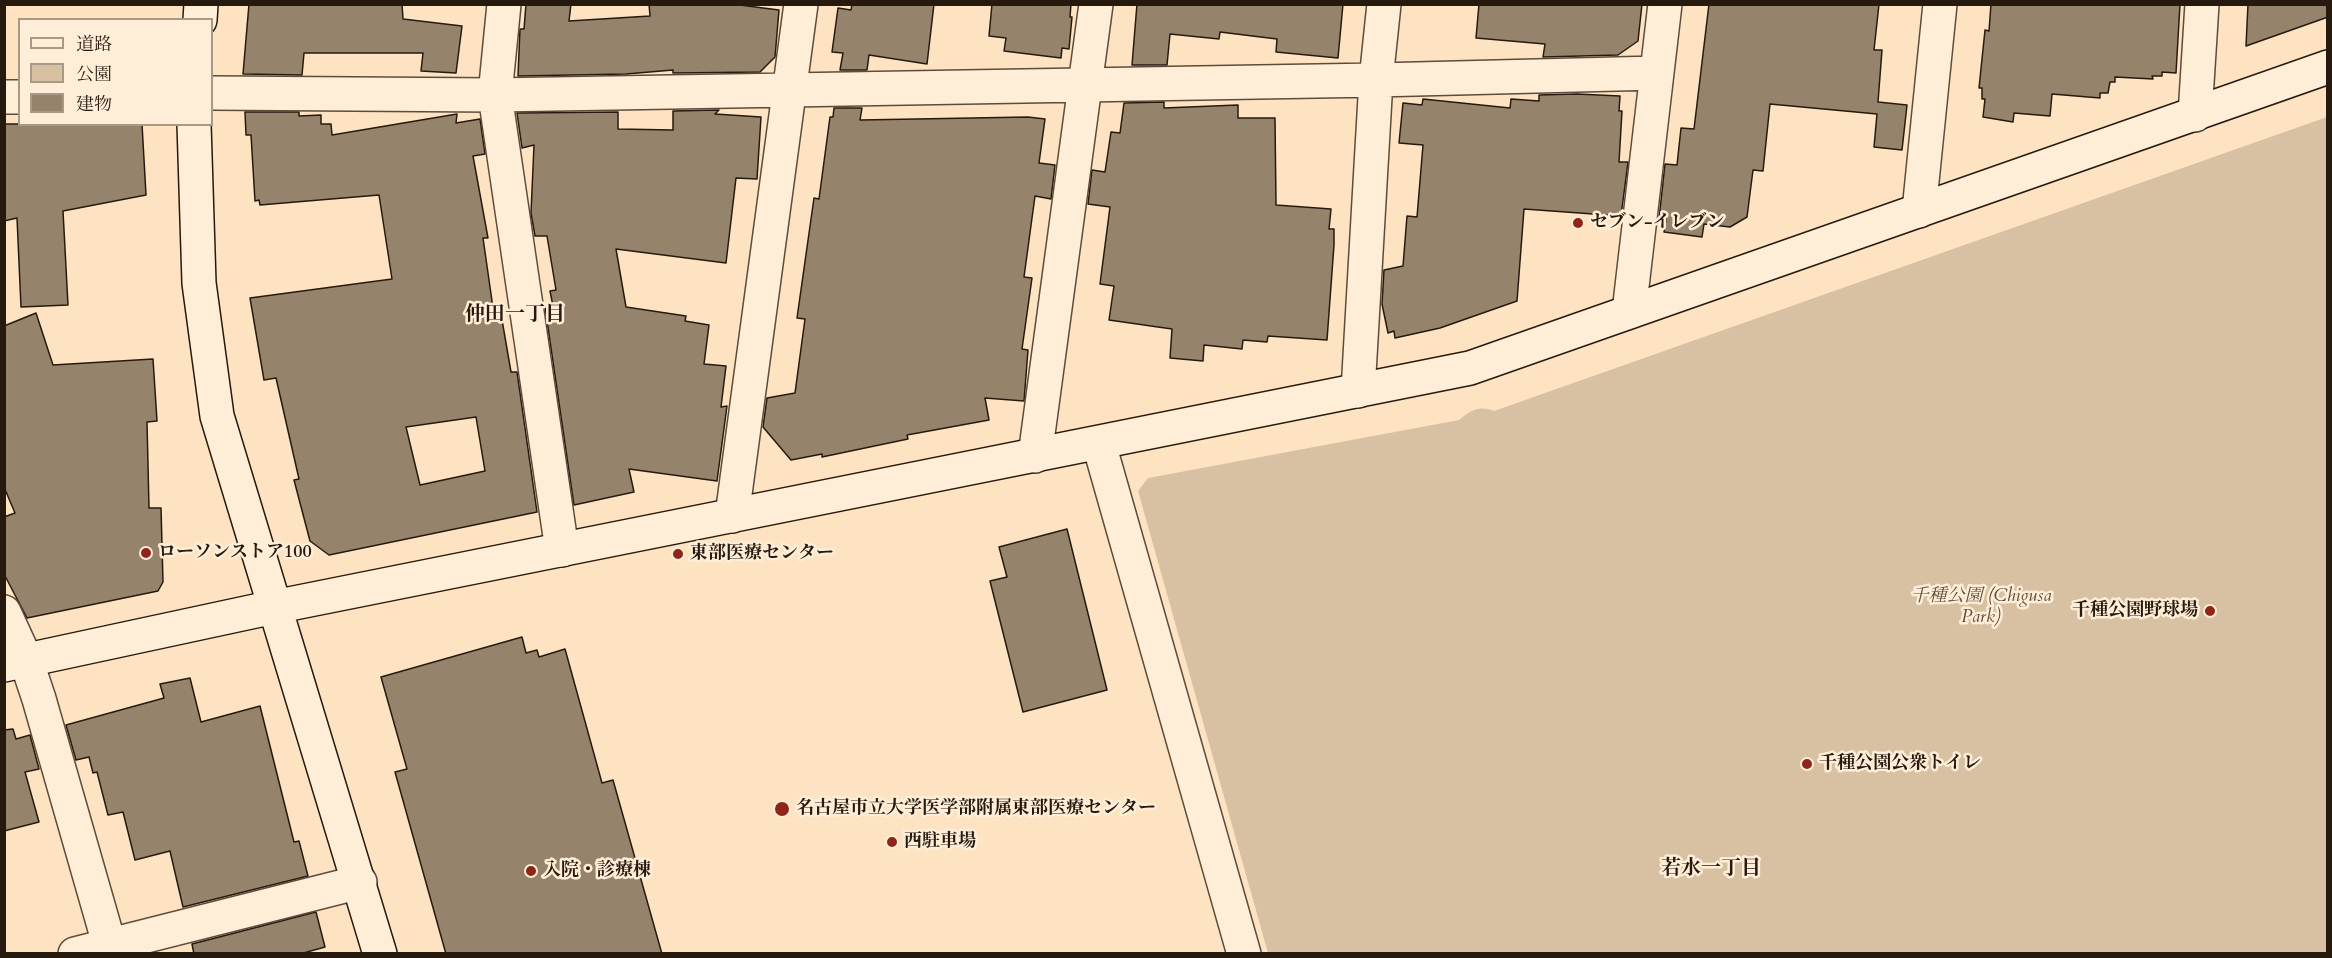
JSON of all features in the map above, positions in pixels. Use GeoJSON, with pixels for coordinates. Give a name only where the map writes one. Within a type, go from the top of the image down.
{"type":"FeatureCollection","features":[{"type":"Feature","properties":{"kind":"street"},"geometry":{"type":"LineString","coordinates":[[504,4],[495,94],[562,550]]}},
{"type":"Feature","properties":{"kind":"street"},"geometry":{"type":"LineString","coordinates":[[732,516],[801,4]]}},
{"type":"Feature","properties":{"kind":"street"},"geometry":{"type":"LineString","coordinates":[[1035,456],[1087,86],[1096,4]]}},
{"type":"Feature","properties":{"kind":"street"},"geometry":{"type":"LineString","coordinates":[[1358,392],[1376,80],[1384,4]]}},
{"type":"Feature","properties":{"kind":"street"},"geometry":{"type":"LineString","coordinates":[[1629,312],[1665,4]]}},
{"type":"Feature","properties":{"kind":"street"},"geometry":{"type":"LineString","coordinates":[[1919,211],[1940,4]]}},
{"type":"Feature","properties":{"kind":"street"},"geometry":{"type":"LineString","coordinates":[[2195,115],[2202,4]]}},
{"type":"Feature","properties":{"kind":"street"},"geometry":{"type":"LineString","coordinates":[[15,662],[274,607],[1099,444],[1470,368],[2328,68]]}},
{"type":"Feature","properties":{"kind":"street"},"geometry":{"type":"LineString","coordinates":[[213,93],[495,94],[1087,86],[1657,73]]}},
{"type":"Feature","properties":{"kind":"street"},"geometry":{"type":"LineString","coordinates":[[194,126],[199,283],[217,416],[380,954]]}},
{"type":"Feature","properties":{"kind":"street"},"geometry":{"type":"LineString","coordinates":[[1099,444],[1244,954]]}},
{"type":"Feature","properties":{"kind":"street"},"geometry":{"type":"LineString","coordinates":[[4,612],[15,662],[39,699],[111,948]]}},
{"type":"Feature","properties":{"kind":"street"},"geometry":{"type":"LineString","coordinates":[[75,954],[111,948],[360,882]]}},
{"type":"Feature","properties":{"kind":"green space","name":"千種公園 (Chigusa Park)"},"geometry":{"type":"Polygon","coordinates":[[[2327,117],[2327,953],[1268,953],[1138,491],[1148,478],[1459,420],[1479,409],[1494,411],[2327,117]]]}},
{"type":"Feature","properties":{"kind":"building"},"geometry":{"type":"Polygon","coordinates":[[[249,4],[402,4],[403,19],[462,26],[456,73],[421,71],[423,53],[304,53],[302,75],[243,74],[249,4]]]}},
{"type":"Feature","properties":{"kind":"building"},"geometry":{"type":"Polygon","coordinates":[[[526,4],[571,4],[569,21],[650,16],[649,4],[732,4],[779,10],[775,57],[760,72],[673,73],[673,70],[626,74],[518,76],[520,29],[524,29],[526,4]]]}},
{"type":"Feature","properties":{"kind":"building"},"geometry":{"type":"Polygon","coordinates":[[[852,4],[934,4],[927,64],[869,55],[867,70],[840,70],[843,53],[832,52],[838,8],[851,10],[852,4]]]}},
{"type":"Feature","properties":{"kind":"building"},"geometry":{"type":"Polygon","coordinates":[[[992,4],[1071,4],[1069,49],[1062,48],[1061,58],[1004,51],[1006,38],[989,36],[992,4]]]}},
{"type":"Feature","properties":{"kind":"building"},"geometry":{"type":"Polygon","coordinates":[[[1137,4],[1343,4],[1338,58],[1276,52],[1277,39],[1220,32],[1219,39],[1170,34],[1167,65],[1132,65],[1137,4]]]}},
{"type":"Feature","properties":{"kind":"building"},"geometry":{"type":"Polygon","coordinates":[[[1479,4],[1642,4],[1638,41],[1618,55],[1543,57],[1545,44],[1476,38],[1479,4]]]}},
{"type":"Feature","properties":{"kind":"building"},"geometry":{"type":"Polygon","coordinates":[[[1709,4],[1879,4],[1874,50],[1882,50],[1878,102],[1907,105],[1902,150],[1874,147],[1877,114],[1770,104],[1763,171],[1753,170],[1747,217],[1730,227],[1704,224],[1702,237],[1664,232],[1666,219],[1659,219],[1665,164],[1677,165],[1681,128],[1694,129],[1709,4]]]}},
{"type":"Feature","properties":{"kind":"building"},"geometry":{"type":"Polygon","coordinates":[[[1991,4],[2180,4],[2176,73],[2162,72],[2162,76],[2152,76],[2153,79],[2115,77],[2115,82],[2110,82],[2108,93],[2100,93],[2100,98],[2052,94],[2050,116],[2014,113],[2013,122],[1983,117],[1985,99],[1982,99],[1982,88],[1979,88],[1985,30],[1989,31],[1991,4]]]}},
{"type":"Feature","properties":{"kind":"building"},"geometry":{"type":"Polygon","coordinates":[[[2248,4],[2328,4],[2328,17],[2246,46],[2248,4]]]}},
{"type":"Feature","properties":{"kind":"building"},"geometry":{"type":"Polygon","coordinates":[[[1539,95],[1620,96],[1619,111],[1622,111],[1619,162],[1628,162],[1621,216],[1524,209],[1517,301],[1440,328],[1395,338],[1394,331],[1388,333],[1382,304],[1384,270],[1403,266],[1407,216],[1417,217],[1423,145],[1399,143],[1403,103],[1422,105],[1423,99],[1510,108],[1511,99],[1539,101],[1539,95]]]}},
{"type":"Feature","properties":{"kind":"building"},"geometry":{"type":"Polygon","coordinates":[[[1164,102],[1164,108],[1238,105],[1238,118],[1275,118],[1276,205],[1331,209],[1329,229],[1334,229],[1334,245],[1327,340],[1268,336],[1267,342],[1243,340],[1242,349],[1204,345],[1203,361],[1170,358],[1172,329],[1109,320],[1114,286],[1100,284],[1110,207],[1088,204],[1092,170],[1105,172],[1111,132],[1120,133],[1124,103],[1164,102]]]}},
{"type":"Feature","properties":{"kind":"building"},"geometry":{"type":"Polygon","coordinates":[[[834,108],[862,108],[860,120],[1028,117],[1045,119],[1039,163],[1055,165],[1051,199],[1035,196],[1024,277],[1032,278],[1022,349],[1028,350],[1024,401],[985,398],[989,420],[907,435],[908,439],[822,457],[822,454],[791,460],[763,427],[767,398],[795,393],[805,319],[797,318],[814,198],[819,199],[830,117],[833,117],[834,108]]]}},
{"type":"Feature","properties":{"kind":"building"},"geometry":{"type":"Polygon","coordinates":[[[719,110],[715,114],[761,117],[757,179],[736,178],[726,263],[616,249],[626,307],[686,316],[685,321],[709,325],[704,364],[726,366],[721,407],[727,406],[717,481],[629,469],[634,492],[574,505],[545,307],[553,306],[550,291],[556,290],[547,236],[535,236],[531,213],[534,145],[522,148],[517,113],[618,112],[618,129],[673,130],[673,111],[719,110]]]}},
{"type":"Feature","properties":{"kind":"building"},"geometry":{"type":"Polygon","coordinates":[[[245,112],[299,112],[299,116],[321,115],[321,124],[331,124],[332,135],[457,114],[456,123],[480,119],[485,154],[473,156],[488,238],[483,238],[494,315],[501,314],[511,372],[517,372],[537,512],[329,555],[310,541],[294,480],[299,479],[276,378],[264,380],[250,298],[392,279],[379,195],[260,205],[259,200],[255,201],[251,135],[246,135],[245,112]],[[476,417],[406,427],[420,485],[485,471],[476,417]]]}},
{"type":"Feature","properties":{"kind":"building"},"geometry":{"type":"Polygon","coordinates":[[[4,124],[142,126],[146,195],[63,211],[68,305],[21,307],[17,218],[4,221],[4,124]]]}},
{"type":"Feature","properties":{"kind":"building"},"geometry":{"type":"Polygon","coordinates":[[[36,313],[53,365],[153,359],[157,421],[147,422],[149,508],[161,508],[163,582],[158,591],[27,618],[4,574],[4,517],[15,513],[4,487],[4,326],[36,313]]]}},
{"type":"Feature","properties":{"kind":"building"},"geometry":{"type":"Polygon","coordinates":[[[1067,529],[1107,690],[1023,712],[990,581],[1007,577],[999,547],[1067,529]]]}},
{"type":"Feature","properties":{"kind":"building","name":"入院・診療棟"},"geometry":{"type":"Polygon","coordinates":[[[522,637],[526,653],[537,650],[539,657],[565,649],[602,783],[613,780],[662,954],[446,954],[395,772],[407,769],[381,677],[522,637]]]}},
{"type":"Feature","properties":{"kind":"building"},"geometry":{"type":"Polygon","coordinates":[[[190,678],[201,722],[260,706],[294,842],[299,841],[308,876],[183,907],[170,851],[135,860],[123,812],[108,815],[97,772],[93,773],[89,757],[76,760],[66,725],[164,698],[160,684],[190,678]]]}},
{"type":"Feature","properties":{"kind":"building"},"geometry":{"type":"Polygon","coordinates":[[[13,729],[16,739],[30,735],[39,769],[25,772],[39,822],[4,831],[4,730],[13,729]]]}},
{"type":"Feature","properties":{"kind":"building"},"geometry":{"type":"Polygon","coordinates":[[[316,912],[325,947],[300,954],[194,954],[192,944],[316,912]]]}},
{"type":"Feature","properties":{"kind":"place","name":"セブン-イレブン"},"geometry":{"type":"Point","coordinates":[1578,223]}},
{"type":"Feature","properties":{"kind":"place","name":"ローソンストア100"},"geometry":{"type":"Point","coordinates":[146,553]}},
{"type":"Feature","properties":{"kind":"place","name":"東部医療センター"},"geometry":{"type":"Point","coordinates":[678,554]}},
{"type":"Feature","properties":{"kind":"place","name":"千種公園野球場"},"geometry":{"type":"Point","coordinates":[2210,611]}},
{"type":"Feature","properties":{"kind":"place","name":"千種公園公衆トイレ"},"geometry":{"type":"Point","coordinates":[1807,764]}},
{"type":"Feature","properties":{"kind":"place","name":"名古屋市立大学医学部附属東部医療センター"},"geometry":{"type":"Point","coordinates":[782,809]}},
{"type":"Feature","properties":{"kind":"place","name":"西駐車場"},"geometry":{"type":"Point","coordinates":[892,842]}},
{"type":"Feature","properties":{"kind":"place","name":"入院・診療棟"},"geometry":{"type":"Point","coordinates":[531,871]}},
{"type":"Feature","properties":{"kind":"district","name":"仲田一丁目"},"geometry":{"type":"Point","coordinates":[515,315]}},
{"type":"Feature","properties":{"kind":"district","name":"若水一丁目"},"geometry":{"type":"Point","coordinates":[1711,869]}}]}
